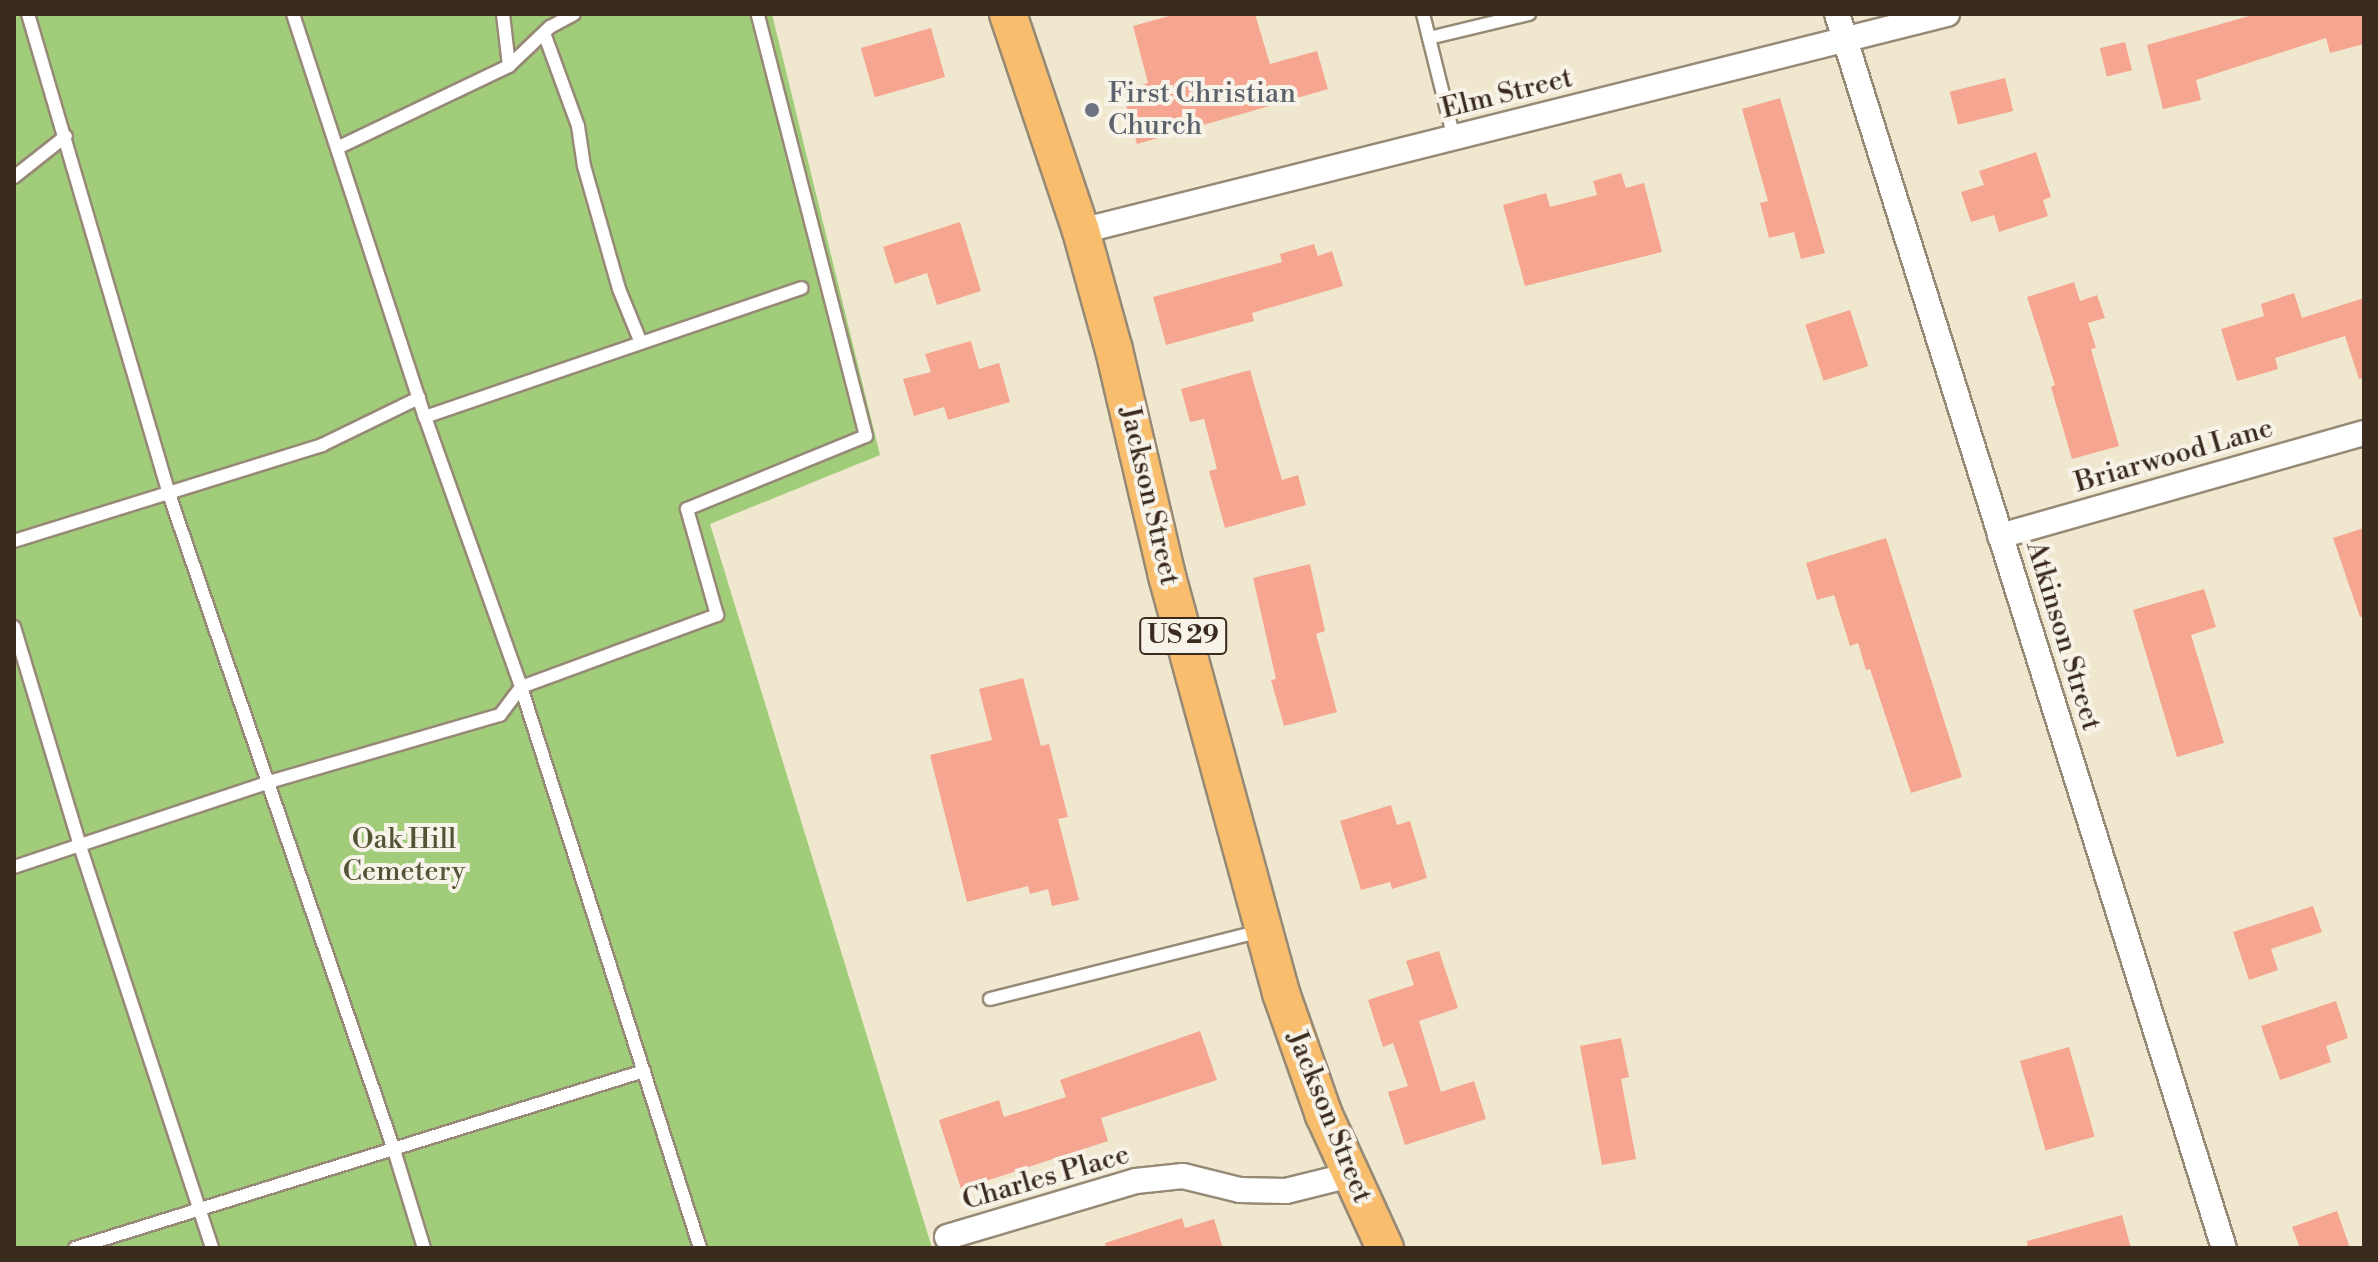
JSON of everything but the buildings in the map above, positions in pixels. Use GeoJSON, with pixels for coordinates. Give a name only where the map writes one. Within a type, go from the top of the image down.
{"type":"FeatureCollection","features":[{"type":"Feature","properties":{"kind":"main road","name":"Jackson Street"},"geometry":{"type":"LineString","coordinates":[[1008,14],[1081,231],[1167,576],[1263,931],[1302,1055],[1350,1175],[1385,1248]]}},
{"type":"Feature","properties":{"kind":"street","name":"Atkinson Street"},"geometry":{"type":"LineString","coordinates":[[1837,14],[2224,1248]]}},
{"type":"Feature","properties":{"kind":"street","name":"Elm Street"},"geometry":{"type":"LineString","coordinates":[[1081,231],[1947,14]]}},
{"type":"Feature","properties":{"kind":"street","name":"Briarwood Lane"},"geometry":{"type":"LineString","coordinates":[[2000,536],[2364,433]]}},
{"type":"Feature","properties":{"kind":"street","name":"Charles Place"},"geometry":{"type":"LineString","coordinates":[[947,1237],[1136,1181],[1183,1176],[1240,1190],[1286,1191],[1350,1175]]}},
{"type":"Feature","properties":{"kind":"lane"},"geometry":{"type":"LineString","coordinates":[[28,14],[169,494],[394,1150],[424,1248]]}},
{"type":"Feature","properties":{"kind":"lane"},"geometry":{"type":"LineString","coordinates":[[293,14],[425,417],[521,687],[700,1248]]}},
{"type":"Feature","properties":{"kind":"lane"},"geometry":{"type":"LineString","coordinates":[[503,14],[509,66]]}},
{"type":"Feature","properties":{"kind":"lane"},"geometry":{"type":"LineString","coordinates":[[337,148],[509,66],[544,33],[574,14]]}},
{"type":"Feature","properties":{"kind":"lane"},"geometry":{"type":"LineString","coordinates":[[14,867],[269,782],[500,715],[521,687],[717,615],[687,509],[866,436],[758,14]]}},
{"type":"Feature","properties":{"kind":"lane"},"geometry":{"type":"LineString","coordinates":[[1423,14],[1454,138]]}},
{"type":"Feature","properties":{"kind":"lane"},"geometry":{"type":"LineString","coordinates":[[1429,38],[1529,14]]}},
{"type":"Feature","properties":{"kind":"lane"},"geometry":{"type":"LineString","coordinates":[[544,33],[578,126],[584,166],[619,289],[641,343]]}},
{"type":"Feature","properties":{"kind":"lane"},"geometry":{"type":"LineString","coordinates":[[14,177],[66,136]]}},
{"type":"Feature","properties":{"kind":"lane"},"geometry":{"type":"LineString","coordinates":[[425,417],[801,288]]}},
{"type":"Feature","properties":{"kind":"lane"},"geometry":{"type":"LineString","coordinates":[[14,541],[322,445],[419,398]]}},
{"type":"Feature","properties":{"kind":"lane"},"geometry":{"type":"LineString","coordinates":[[14,627],[80,846],[212,1248]]}},
{"type":"Feature","properties":{"kind":"lane"},"geometry":{"type":"LineString","coordinates":[[990,999],[1263,931]]}},
{"type":"Feature","properties":{"kind":"lane"},"geometry":{"type":"LineString","coordinates":[[75,1248],[644,1071]]}},
{"type":"Feature","properties":{"kind":"green space","name":"Oak Hill Cemetery"},"geometry":{"type":"Polygon","coordinates":[[[14,14],[772,14],[880,455],[710,524],[932,1248],[14,1248],[14,14]]]}},
{"type":"Feature","properties":{"kind":"place","name":"First Christian Church"},"geometry":{"type":"Point","coordinates":[1092,110]}}]}
